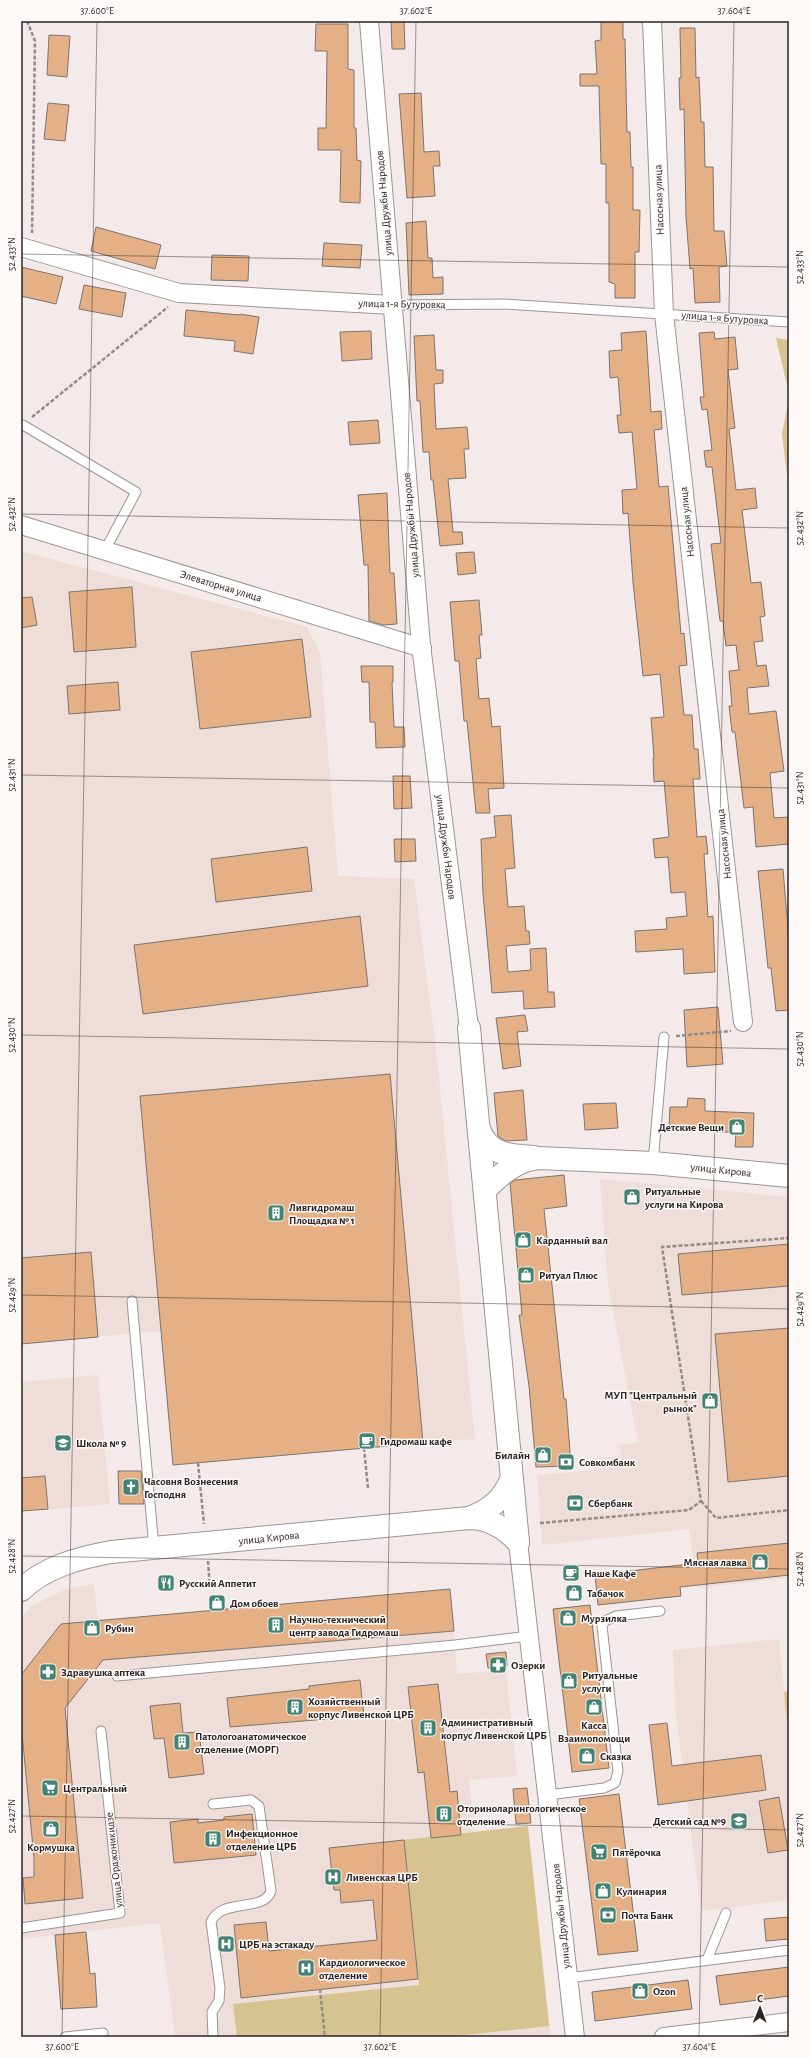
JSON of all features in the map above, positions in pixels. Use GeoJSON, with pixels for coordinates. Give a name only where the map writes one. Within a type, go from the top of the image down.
{"type":"FeatureCollection","features":[{"type":"Feature","properties":{"kind":"street","name":"улица Дружбы Народов"},"geometry":{"type":"LineString","coordinates":[[369,21],[422,648],[469,1028]]}},
{"type":"Feature","properties":{"kind":"street","name":"Насосная улица"},"geometry":{"type":"LineString","coordinates":[[652,21],[664,314],[743,1022]]}},
{"type":"Feature","properties":{"kind":"street","name":"улица 1-я Бутуровка"},"geometry":{"type":"LineString","coordinates":[[26,248],[179,293],[392,305]]}},
{"type":"Feature","properties":{"kind":"street","name":"Элеваторная улица"},"geometry":{"type":"LineString","coordinates":[[21,525],[422,648]]}},
{"type":"Feature","properties":{"kind":"street"},"geometry":{"type":"LineString","coordinates":[[469,1028],[518,1542]]}},
{"type":"Feature","properties":{"kind":"street","name":"улица Кирова"},"geometry":{"type":"LineString","coordinates":[[479,1128],[484,1140],[494,1150],[514,1156],[653,1163],[789,1176]]}},
{"type":"Feature","properties":{"kind":"street"},"geometry":{"type":"LineString","coordinates":[[485,1190],[511,1167],[528,1160],[539,1158]]}},
{"type":"Feature","properties":{"kind":"street"},"geometry":{"type":"LineString","coordinates":[[469,1518],[485,1511],[496,1503],[505,1493],[512,1478]]}},
{"type":"Feature","properties":{"kind":"street","name":"улица Кирова"},"geometry":{"type":"LineString","coordinates":[[21,1590],[38,1576],[70,1562],[111,1552],[469,1518],[481,1519],[496,1524],[506,1530],[518,1542]]}},
{"type":"Feature","properties":{"kind":"street","name":"улица Дружбы Народов"},"geometry":{"type":"LineString","coordinates":[[518,1542],[575,2037]]}},
{"type":"Feature","properties":{"kind":"street"},"geometry":{"type":"LineString","coordinates":[[664,2037],[714,2034],[789,2022]]}},
{"type":"Feature","properties":{"kind":"lane","name":"улица 1-я Бутуровка"},"geometry":{"type":"LineString","coordinates":[[392,305],[504,304],[789,322]]}},
{"type":"Feature","properties":{"kind":"lane"},"geometry":{"type":"LineString","coordinates":[[23,425],[136,492],[105,550]]}},
{"type":"Feature","properties":{"kind":"lane"},"geometry":{"type":"LineString","coordinates":[[653,1163],[664,1037]]}},
{"type":"Feature","properties":{"kind":"lane"},"geometry":{"type":"LineString","coordinates":[[132,1301],[154,1548]]}},
{"type":"Feature","properties":{"kind":"lane"},"geometry":{"type":"LineString","coordinates":[[548,1795],[604,1788],[615,1783],[618,1771],[602,1626],[604,1621],[610,1618],[660,1611]]}},
{"type":"Feature","properties":{"kind":"lane"},"geometry":{"type":"LineString","coordinates":[[117,1676],[455,1645],[529,1636]]}},
{"type":"Feature","properties":{"kind":"lane","name":"улица Орджоникидзе"},"geometry":{"type":"LineString","coordinates":[[21,1928],[120,1913],[101,1731]]}},
{"type":"Feature","properties":{"kind":"lane"},"geometry":{"type":"LineString","coordinates":[[213,1804],[251,1800],[260,1806],[271,1891],[268,1897],[260,1902],[229,1908],[215,1914],[211,1922],[220,1988],[218,2001],[212,2012],[213,2037]]}},
{"type":"Feature","properties":{"kind":"lane"},"geometry":{"type":"LineString","coordinates":[[707,1960],[726,1913]]}},
{"type":"Feature","properties":{"kind":"lane"},"geometry":{"type":"LineString","coordinates":[[568,1978],[789,1950]]}},
{"type":"Feature","properties":{"kind":"lane"},"geometry":{"type":"LineString","coordinates":[[65,2037],[103,2033]]}},
{"type":"Feature","properties":{"kind":"path"},"geometry":{"type":"LineString","coordinates":[[26,248],[35,41],[27,21]]}},
{"type":"Feature","properties":{"kind":"path"},"geometry":{"type":"LineString","coordinates":[[23,425],[172,304],[179,293]]}},
{"type":"Feature","properties":{"kind":"path"},"geometry":{"type":"LineString","coordinates":[[664,1037],[736,1030],[743,1022]]}},
{"type":"Feature","properties":{"kind":"path"},"geometry":{"type":"LineString","coordinates":[[789,1238],[662,1247],[701,1501],[716,1518],[789,1510]]}},
{"type":"Feature","properties":{"kind":"path"},"geometry":{"type":"LineString","coordinates":[[364,1448],[368,1488]]}},
{"type":"Feature","properties":{"kind":"path"},"geometry":{"type":"LineString","coordinates":[[198,1463],[210,1588]]}},
{"type":"Feature","properties":{"kind":"path"},"geometry":{"type":"LineString","coordinates":[[540,1523],[689,1510],[701,1501]]}},
{"type":"Feature","properties":{"kind":"path"},"geometry":{"type":"LineString","coordinates":[[320,1989],[325,2037]]}},
{"type":"Feature","properties":{"kind":"shaded area"},"geometry":{"type":"Polygon","coordinates":[[[776,338],[789,340],[789,394],[776,338]]]}},
{"type":"Feature","properties":{"kind":"shaded area"},"geometry":{"type":"Polygon","coordinates":[[[789,399],[789,492],[782,434],[789,399]]]}},
{"type":"Feature","properties":{"kind":"shaded area"},"geometry":{"type":"Polygon","coordinates":[[[21,551],[307,627],[320,653],[338,876],[414,879],[436,1048],[475,1439],[173,1465],[161,1331],[21,1344],[21,551]]]}},
{"type":"Feature","properties":{"kind":"shaded area","name":"МУП \"Центральный рынок\""},"geometry":{"type":"Polygon","coordinates":[[[600,1179],[789,1197],[789,1578],[697,1588],[689,1529],[542,1545],[537,1475],[594,1470],[593,1458],[621,1456],[620,1445],[638,1442],[608,1284],[600,1179]]]}},
{"type":"Feature","properties":{"kind":"shaded area","name":"Школа № 9"},"geometry":{"type":"Polygon","coordinates":[[[98,1375],[110,1504],[21,1512],[21,1382],[98,1375]]]}},
{"type":"Feature","properties":{"kind":"shaded area","name":"Ливенская ЦРБ"},"geometry":{"type":"Polygon","coordinates":[[[94,1584],[98,1620],[450,1589],[457,1674],[506,1670],[517,1776],[469,1780],[474,1831],[528,1826],[551,2037],[175,2037],[160,1923],[21,1939],[21,1619],[31,1606],[66,1589],[94,1584]]]}},
{"type":"Feature","properties":{"kind":"shaded area","name":"Детский сад №9"},"geometry":{"type":"Polygon","coordinates":[[[779,1639],[789,1742],[789,1900],[701,1911],[675,1706],[673,1650],[779,1639]]]}},
{"type":"Feature","properties":{"kind":"shaded area"},"geometry":{"type":"Polygon","coordinates":[[[789,1691],[789,1734],[788,1734],[784,1692],[789,1691]]]}},
{"type":"Feature","properties":{"kind":"shaded area"},"geometry":{"type":"Polygon","coordinates":[[[528,1826],[549,2026],[446,2037],[237,2037],[233,2004],[419,1985],[404,1840],[528,1826]]]}},
{"type":"Feature","properties":{"kind":"building"},"geometry":{"type":"Polygon","coordinates":[[[391,21],[404,21],[405,49],[392,49],[391,21]]]}},
{"type":"Feature","properties":{"kind":"building"},"geometry":{"type":"Polygon","coordinates":[[[601,21],[623,21],[623,39],[625,39],[627,132],[630,132],[631,167],[633,167],[633,210],[640,210],[639,252],[635,252],[635,298],[615,298],[615,284],[609,282],[609,203],[606,203],[606,164],[601,164],[599,86],[580,86],[580,74],[597,74],[595,41],[601,40],[601,21]]]}},
{"type":"Feature","properties":{"kind":"building"},"geometry":{"type":"Polygon","coordinates":[[[316,24],[348,24],[348,69],[354,70],[354,128],[356,128],[357,160],[361,161],[360,203],[340,202],[341,150],[318,150],[318,128],[326,128],[327,51],[315,51],[316,24]]]}},
{"type":"Feature","properties":{"kind":"building"},"geometry":{"type":"Polygon","coordinates":[[[680,28],[695,28],[696,78],[699,77],[701,122],[704,122],[705,167],[713,167],[714,231],[724,231],[727,266],[719,267],[720,302],[695,303],[693,268],[690,269],[686,217],[684,109],[680,110],[680,28]]]}},
{"type":"Feature","properties":{"kind":"building"},"geometry":{"type":"Polygon","coordinates":[[[49,35],[70,36],[67,77],[47,75],[49,35]]]}},
{"type":"Feature","properties":{"kind":"building"},"geometry":{"type":"Polygon","coordinates":[[[421,93],[424,152],[439,151],[440,166],[433,166],[435,196],[407,198],[399,94],[421,93]]]}},
{"type":"Feature","properties":{"kind":"building"},"geometry":{"type":"Polygon","coordinates":[[[48,103],[69,105],[65,141],[44,139],[48,103]]]}},
{"type":"Feature","properties":{"kind":"building"},"geometry":{"type":"Polygon","coordinates":[[[426,221],[428,258],[432,258],[433,278],[443,277],[443,294],[409,295],[406,223],[426,221]]]}},
{"type":"Feature","properties":{"kind":"building"},"geometry":{"type":"Polygon","coordinates":[[[96,227],[161,245],[155,269],[91,251],[96,227]]]}},
{"type":"Feature","properties":{"kind":"building"},"geometry":{"type":"Polygon","coordinates":[[[324,243],[362,245],[360,268],[322,266],[324,243]]]}},
{"type":"Feature","properties":{"kind":"building"},"geometry":{"type":"Polygon","coordinates":[[[212,255],[249,256],[248,281],[211,280],[212,255]]]}},
{"type":"Feature","properties":{"kind":"building"},"geometry":{"type":"Polygon","coordinates":[[[21,267],[63,277],[56,304],[21,296],[21,267]]]}},
{"type":"Feature","properties":{"kind":"building"},"geometry":{"type":"Polygon","coordinates":[[[84,285],[126,293],[122,317],[79,309],[84,285]]]}},
{"type":"Feature","properties":{"kind":"building"},"geometry":{"type":"Polygon","coordinates":[[[186,310],[259,317],[253,354],[234,351],[235,341],[184,336],[186,310]]]}},
{"type":"Feature","properties":{"kind":"building"},"geometry":{"type":"Polygon","coordinates":[[[371,331],[372,359],[342,361],[340,332],[371,331]]]}},
{"type":"Feature","properties":{"kind":"building"},"geometry":{"type":"Polygon","coordinates":[[[646,331],[651,412],[661,411],[662,429],[654,430],[659,487],[668,486],[681,634],[684,633],[687,665],[679,666],[684,715],[692,715],[694,749],[698,749],[700,779],[693,779],[697,837],[706,836],[708,854],[704,854],[708,917],[713,916],[715,972],[684,974],[683,949],[636,952],[635,931],[667,929],[666,918],[687,916],[685,892],[671,893],[668,857],[655,858],[653,839],[669,837],[664,781],[654,782],[651,718],[664,717],[660,674],[643,676],[633,582],[628,513],[623,514],[622,490],[637,489],[632,432],[619,433],[617,415],[621,415],[618,377],[610,378],[609,351],[622,350],[621,333],[646,331]]]}},
{"type":"Feature","properties":{"kind":"building"},"geometry":{"type":"Polygon","coordinates":[[[714,332],[715,339],[735,337],[738,369],[728,370],[735,428],[729,429],[736,490],[755,488],[757,508],[742,510],[751,583],[761,582],[765,616],[760,617],[763,641],[754,642],[757,666],[766,665],[769,686],[747,688],[749,714],[776,711],[784,771],[770,773],[774,818],[789,817],[789,844],[756,847],[753,807],[744,808],[735,732],[732,732],[729,706],[732,706],[729,671],[739,670],[736,645],[726,646],[723,621],[720,621],[711,544],[721,543],[712,467],[706,467],[704,451],[712,450],[707,409],[702,410],[700,397],[704,397],[699,333],[714,332]]]}},
{"type":"Feature","properties":{"kind":"building"},"geometry":{"type":"Polygon","coordinates":[[[434,335],[436,370],[443,370],[443,383],[434,384],[436,429],[467,427],[469,449],[464,449],[466,478],[448,479],[453,532],[462,532],[463,544],[440,546],[433,480],[431,480],[429,452],[423,452],[420,401],[417,401],[414,336],[434,335]]]}},
{"type":"Feature","properties":{"kind":"building"},"geometry":{"type":"Polygon","coordinates":[[[378,420],[380,443],[350,445],[348,422],[378,420]]]}},
{"type":"Feature","properties":{"kind":"building"},"geometry":{"type":"Polygon","coordinates":[[[387,493],[390,573],[394,573],[397,624],[383,625],[369,621],[368,565],[364,565],[358,495],[387,493]]]}},
{"type":"Feature","properties":{"kind":"building"},"geometry":{"type":"Polygon","coordinates":[[[474,552],[476,573],[458,575],[456,553],[474,552]]]}},
{"type":"Feature","properties":{"kind":"building"},"geometry":{"type":"Polygon","coordinates":[[[132,587],[136,647],[74,652],[69,592],[132,587]]]}},
{"type":"Feature","properties":{"kind":"building"},"geometry":{"type":"Polygon","coordinates":[[[32,597],[37,625],[21,628],[21,598],[32,597]]]}},
{"type":"Feature","properties":{"kind":"building"},"geometry":{"type":"Polygon","coordinates":[[[479,600],[482,635],[479,635],[481,658],[476,659],[479,699],[489,698],[492,727],[500,726],[504,788],[488,789],[490,813],[476,813],[467,721],[464,721],[459,661],[455,661],[450,602],[479,600]]]}},
{"type":"Feature","properties":{"kind":"building"},"geometry":{"type":"Polygon","coordinates":[[[302,639],[311,717],[200,729],[191,652],[302,639]]]}},
{"type":"Feature","properties":{"kind":"building"},"geometry":{"type":"Polygon","coordinates":[[[361,666],[393,666],[392,682],[394,727],[404,727],[405,747],[376,748],[375,722],[370,722],[369,682],[362,682],[361,666]]]}},
{"type":"Feature","properties":{"kind":"building"},"geometry":{"type":"Polygon","coordinates":[[[118,682],[120,710],[69,714],[67,686],[118,682]]]}},
{"type":"Feature","properties":{"kind":"building"},"geometry":{"type":"Polygon","coordinates":[[[393,776],[410,776],[412,808],[394,809],[393,776]]]}},
{"type":"Feature","properties":{"kind":"building"},"geometry":{"type":"Polygon","coordinates":[[[511,815],[515,868],[505,869],[508,907],[524,906],[526,931],[529,931],[530,944],[506,946],[508,972],[531,970],[530,949],[546,948],[548,992],[554,992],[555,1007],[524,1009],[523,991],[492,993],[483,894],[481,839],[496,837],[494,816],[511,815]]]}},
{"type":"Feature","properties":{"kind":"building"},"geometry":{"type":"Polygon","coordinates":[[[394,839],[415,839],[416,861],[395,862],[394,839]]]}},
{"type":"Feature","properties":{"kind":"building"},"geometry":{"type":"Polygon","coordinates":[[[307,847],[312,891],[216,902],[211,859],[307,847]]]}},
{"type":"Feature","properties":{"kind":"building"},"geometry":{"type":"Polygon","coordinates":[[[783,869],[789,941],[789,1010],[776,1011],[771,968],[768,968],[758,871],[783,869]]]}},
{"type":"Feature","properties":{"kind":"building"},"geometry":{"type":"Polygon","coordinates":[[[360,916],[368,986],[143,1014],[134,945],[360,916]]]}},
{"type":"Feature","properties":{"kind":"building"},"geometry":{"type":"Polygon","coordinates":[[[718,1007],[723,1064],[687,1067],[684,1010],[718,1007]]]}},
{"type":"Feature","properties":{"kind":"building"},"geometry":{"type":"Polygon","coordinates":[[[525,1015],[528,1031],[517,1032],[521,1066],[503,1069],[496,1018],[525,1015]]]}},
{"type":"Feature","properties":{"kind":"building","name":"Ливгидромаш Площадка № 1"},"geometry":{"type":"Polygon","coordinates":[[[390,1074],[423,1443],[173,1465],[140,1096],[390,1074]]]}},
{"type":"Feature","properties":{"kind":"building"},"geometry":{"type":"Polygon","coordinates":[[[523,1090],[527,1140],[505,1141],[498,1136],[494,1093],[523,1090]]]}},
{"type":"Feature","properties":{"kind":"building"},"geometry":{"type":"Polygon","coordinates":[[[688,1098],[705,1099],[705,1111],[754,1113],[753,1147],[735,1147],[736,1132],[716,1132],[716,1128],[669,1127],[670,1107],[687,1107],[688,1098]]]}},
{"type":"Feature","properties":{"kind":"building"},"geometry":{"type":"Polygon","coordinates":[[[616,1103],[618,1128],[585,1130],[583,1104],[616,1103]]]}},
{"type":"Feature","properties":{"kind":"building"},"geometry":{"type":"Polygon","coordinates":[[[564,1175],[567,1206],[544,1209],[564,1399],[566,1399],[571,1466],[536,1467],[529,1386],[519,1315],[522,1315],[510,1183],[515,1180],[564,1175]]]}},
{"type":"Feature","properties":{"kind":"building"},"geometry":{"type":"Polygon","coordinates":[[[789,1244],[789,1286],[682,1295],[678,1254],[789,1244]]]}},
{"type":"Feature","properties":{"kind":"building"},"geometry":{"type":"Polygon","coordinates":[[[91,1252],[98,1337],[21,1344],[21,1258],[91,1252]]]}},
{"type":"Feature","properties":{"kind":"building"},"geometry":{"type":"Polygon","coordinates":[[[789,1328],[789,1476],[728,1482],[715,1334],[789,1328]]]}},
{"type":"Feature","properties":{"kind":"building","name":"Часовня Вознесения Господня"},"geometry":{"type":"Polygon","coordinates":[[[118,1471],[141,1471],[144,1504],[119,1504],[118,1471]]]}},
{"type":"Feature","properties":{"kind":"building"},"geometry":{"type":"Polygon","coordinates":[[[45,1476],[48,1509],[21,1511],[21,1478],[45,1476]]]}},
{"type":"Feature","properties":{"kind":"building"},"geometry":{"type":"Polygon","coordinates":[[[789,1543],[789,1575],[680,1587],[681,1596],[598,1605],[595,1575],[698,1563],[697,1553],[789,1543]]]}},
{"type":"Feature","properties":{"kind":"building"},"geometry":{"type":"Polygon","coordinates":[[[450,1589],[454,1631],[103,1660],[65,1708],[83,1898],[25,1904],[23,1878],[34,1877],[34,1858],[21,1723],[21,1675],[61,1624],[450,1589]]]}},
{"type":"Feature","properties":{"kind":"building"},"geometry":{"type":"Polygon","coordinates":[[[590,1605],[609,1768],[572,1772],[553,1609],[590,1605]]]}},
{"type":"Feature","properties":{"kind":"building"},"geometry":{"type":"Polygon","coordinates":[[[506,1652],[507,1666],[488,1668],[486,1654],[506,1652]]]}},
{"type":"Feature","properties":{"kind":"building","name":"Хозяйственный корпус Ливенской ЦРБ"},"geometry":{"type":"Polygon","coordinates":[[[360,1680],[364,1716],[230,1727],[227,1698],[309,1689],[309,1686],[360,1680]]]}},
{"type":"Feature","properties":{"kind":"building"},"geometry":{"type":"Polygon","coordinates":[[[438,1684],[450,1792],[457,1791],[461,1835],[431,1838],[424,1772],[418,1773],[408,1687],[438,1684]]]}},
{"type":"Feature","properties":{"kind":"building","name":"Патологоанатомическое отделение (МОРГ)"},"geometry":{"type":"Polygon","coordinates":[[[180,1703],[183,1733],[199,1732],[204,1774],[169,1778],[164,1738],[154,1739],[150,1706],[180,1703]]]}},
{"type":"Feature","properties":{"kind":"building"},"geometry":{"type":"Polygon","coordinates":[[[667,1723],[672,1766],[761,1755],[766,1790],[658,1805],[649,1725],[667,1723]]]}},
{"type":"Feature","properties":{"kind":"building"},"geometry":{"type":"Polygon","coordinates":[[[527,1788],[531,1823],[516,1824],[513,1789],[527,1788]]]}},
{"type":"Feature","properties":{"kind":"building"},"geometry":{"type":"Polygon","coordinates":[[[619,1794],[638,1951],[598,1955],[579,1799],[619,1794]]]}},
{"type":"Feature","properties":{"kind":"building"},"geometry":{"type":"Polygon","coordinates":[[[779,1797],[788,1850],[768,1853],[759,1801],[779,1797]]]}},
{"type":"Feature","properties":{"kind":"building","name":"Инфекционное отделение ЦРБ"},"geometry":{"type":"Polygon","coordinates":[[[252,1814],[256,1855],[174,1863],[170,1822],[198,1819],[198,1823],[224,1820],[224,1817],[252,1814]]]}},
{"type":"Feature","properties":{"kind":"building"},"geometry":{"type":"Polygon","coordinates":[[[404,1840],[418,1979],[241,1998],[234,1925],[266,1922],[269,1951],[377,1940],[373,1900],[341,1903],[340,1890],[334,1890],[329,1848],[404,1840]]]}},
{"type":"Feature","properties":{"kind":"building"},"geometry":{"type":"Polygon","coordinates":[[[789,1917],[789,1939],[766,1941],[764,1919],[789,1917]]]}},
{"type":"Feature","properties":{"kind":"building"},"geometry":{"type":"Polygon","coordinates":[[[86,1932],[90,1974],[95,1973],[97,2007],[61,2009],[55,1935],[86,1932]]]}},
{"type":"Feature","properties":{"kind":"building"},"geometry":{"type":"Polygon","coordinates":[[[789,1967],[789,1996],[720,2005],[716,1976],[789,1967]]]}},
{"type":"Feature","properties":{"kind":"building"},"geometry":{"type":"Polygon","coordinates":[[[688,1980],[692,2009],[595,2021],[592,1992],[688,1980]]]}},
{"type":"Feature","properties":{"kind":"place","name":"Детские Вещи"},"geometry":{"type":"Point","coordinates":[737,1127]}},
{"type":"Feature","properties":{"kind":"place","name":"Ритуальные услуги на Кирова"},"geometry":{"type":"Point","coordinates":[632,1197]}},
{"type":"Feature","properties":{"kind":"place","name":"Ливгидромаш Площадка № 1"},"geometry":{"type":"Point","coordinates":[276,1213]}},
{"type":"Feature","properties":{"kind":"place","name":"Карданный вал"},"geometry":{"type":"Point","coordinates":[523,1240]}},
{"type":"Feature","properties":{"kind":"place","name":"Ритуал Плюс"},"geometry":{"type":"Point","coordinates":[526,1275]}},
{"type":"Feature","properties":{"kind":"place","name":"МУП \"Центральный рынок\""},"geometry":{"type":"Point","coordinates":[710,1401]}},
{"type":"Feature","properties":{"kind":"place","name":"Гидромаш кафе"},"geometry":{"type":"Point","coordinates":[367,1441]}},
{"type":"Feature","properties":{"kind":"place","name":"Школа № 9"},"geometry":{"type":"Point","coordinates":[63,1443]}},
{"type":"Feature","properties":{"kind":"place","name":"Билайн"},"geometry":{"type":"Point","coordinates":[543,1455]}},
{"type":"Feature","properties":{"kind":"place","name":"Совкомбанк"},"geometry":{"type":"Point","coordinates":[566,1462]}},
{"type":"Feature","properties":{"kind":"place","name":"Часовня Вознесения Господня"},"geometry":{"type":"Point","coordinates":[131,1487]}},
{"type":"Feature","properties":{"kind":"place","name":"Сбербанк"},"geometry":{"type":"Point","coordinates":[575,1503]}},
{"type":"Feature","properties":{"kind":"place","name":"Мясная лавка"},"geometry":{"type":"Point","coordinates":[760,1562]}},
{"type":"Feature","properties":{"kind":"place","name":"Наше Кафе"},"geometry":{"type":"Point","coordinates":[571,1573]}},
{"type":"Feature","properties":{"kind":"place","name":"Русский Аппетит"},"geometry":{"type":"Point","coordinates":[166,1583]}},
{"type":"Feature","properties":{"kind":"place","name":"Табачок"},"geometry":{"type":"Point","coordinates":[574,1593]}},
{"type":"Feature","properties":{"kind":"place","name":"Дом обоев"},"geometry":{"type":"Point","coordinates":[217,1603]}},
{"type":"Feature","properties":{"kind":"place","name":"Мурзилка"},"geometry":{"type":"Point","coordinates":[568,1618]}},
{"type":"Feature","properties":{"kind":"place","name":"Научно-технический центр завода Гидромаш"},"geometry":{"type":"Point","coordinates":[276,1625]}},
{"type":"Feature","properties":{"kind":"place","name":"Рубин"},"geometry":{"type":"Point","coordinates":[92,1628]}},
{"type":"Feature","properties":{"kind":"place","name":"Озерки"},"geometry":{"type":"Point","coordinates":[498,1665]}},
{"type":"Feature","properties":{"kind":"place","name":"Здравушка аптека"},"geometry":{"type":"Point","coordinates":[48,1672]}},
{"type":"Feature","properties":{"kind":"place","name":"Ритуальные услуги"},"geometry":{"type":"Point","coordinates":[569,1681]}},
{"type":"Feature","properties":{"kind":"place","name":"Хозяйственный корпус Ливенской ЦРБ"},"geometry":{"type":"Point","coordinates":[295,1707]}},
{"type":"Feature","properties":{"kind":"place","name":"Касса Взаимопомощи"},"geometry":{"type":"Point","coordinates":[594,1707]}},
{"type":"Feature","properties":{"kind":"place","name":"Административный корпус Ливенской ЦРБ"},"geometry":{"type":"Point","coordinates":[428,1728]}},
{"type":"Feature","properties":{"kind":"place","name":"Патологоанатомическое отделение (МОРГ)"},"geometry":{"type":"Point","coordinates":[182,1742]}},
{"type":"Feature","properties":{"kind":"place","name":"Сказка"},"geometry":{"type":"Point","coordinates":[587,1756]}},
{"type":"Feature","properties":{"kind":"place","name":"Центральный"},"geometry":{"type":"Point","coordinates":[50,1788]}},
{"type":"Feature","properties":{"kind":"place","name":"Оториноларингологическое отделение"},"geometry":{"type":"Point","coordinates":[444,1814]}},
{"type":"Feature","properties":{"kind":"place","name":"Детский сад №9"},"geometry":{"type":"Point","coordinates":[739,1821]}},
{"type":"Feature","properties":{"kind":"place","name":"Кормушка"},"geometry":{"type":"Point","coordinates":[51,1829]}},
{"type":"Feature","properties":{"kind":"place","name":"Инфекционное отделение ЦРБ"},"geometry":{"type":"Point","coordinates":[213,1839]}},
{"type":"Feature","properties":{"kind":"place","name":"Пятёрочка"},"geometry":{"type":"Point","coordinates":[599,1852]}},
{"type":"Feature","properties":{"kind":"place","name":"Ливенская ЦРБ"},"geometry":{"type":"Point","coordinates":[333,1877]}},
{"type":"Feature","properties":{"kind":"place","name":"Кулинария"},"geometry":{"type":"Point","coordinates":[603,1891]}},
{"type":"Feature","properties":{"kind":"place","name":"Почта Банк"},"geometry":{"type":"Point","coordinates":[608,1915]}},
{"type":"Feature","properties":{"kind":"place","name":"ЦРБ на эстакаду"},"geometry":{"type":"Point","coordinates":[226,1944]}},
{"type":"Feature","properties":{"kind":"place","name":"Кардиологическое отделение"},"geometry":{"type":"Point","coordinates":[306,1968]}},
{"type":"Feature","properties":{"kind":"place","name":"Ozon"},"geometry":{"type":"Point","coordinates":[640,1991]}}]}
